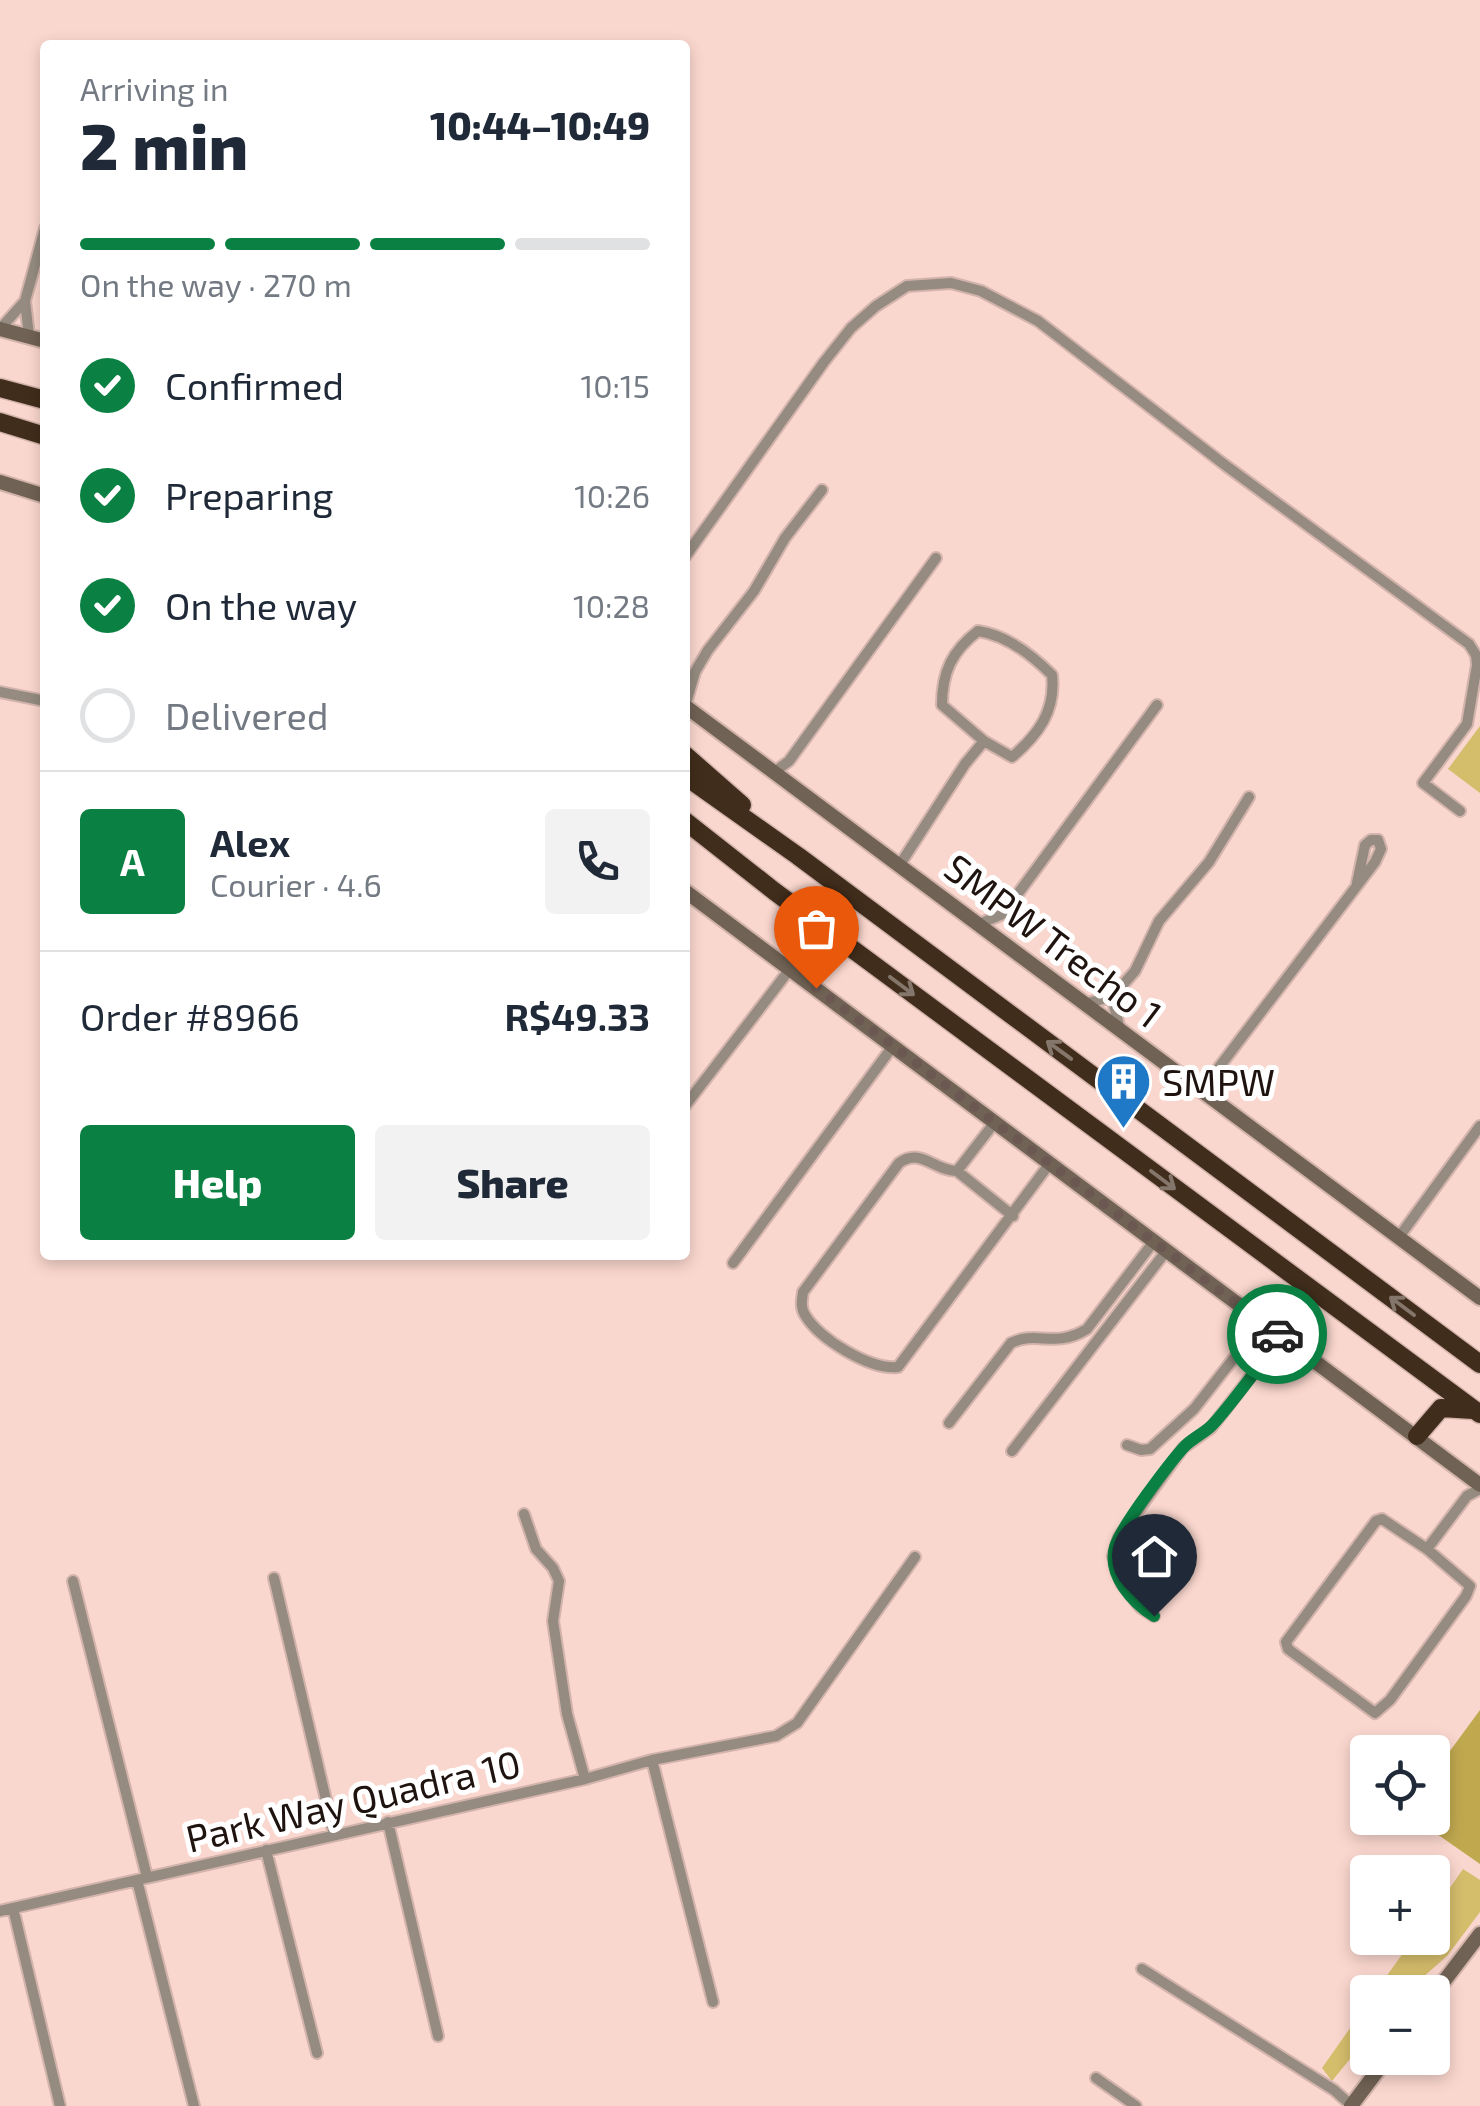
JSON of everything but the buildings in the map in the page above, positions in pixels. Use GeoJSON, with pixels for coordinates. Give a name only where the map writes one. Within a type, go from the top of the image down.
{"type":"FeatureCollection","features":[{"type":"Feature","properties":{"kind":"highway"},"geometry":{"type":"LineString","coordinates":[[0,388],[40,398]]}},
{"type":"Feature","properties":{"kind":"highway"},"geometry":{"type":"LineString","coordinates":[[0,422],[40,434]]}},
{"type":"Feature","properties":{"kind":"highway"},"geometry":{"type":"LineString","coordinates":[[690,759],[798,856]]}},
{"type":"Feature","properties":{"kind":"highway"},"geometry":{"type":"LineString","coordinates":[[690,780],[1480,1364]]}},
{"type":"Feature","properties":{"kind":"highway"},"geometry":{"type":"LineString","coordinates":[[690,825],[1477,1412]]}},
{"type":"Feature","properties":{"kind":"highway"},"geometry":{"type":"LineString","coordinates":[[690,839],[774,891]]}},
{"type":"Feature","properties":{"kind":"highway"},"geometry":{"type":"LineString","coordinates":[[1414,1434],[1434,1403],[1425,1374]]}},
{"type":"Feature","properties":{"kind":"highway"},"geometry":{"type":"LineString","coordinates":[[1414,1434],[1441,1408],[1477,1412]]}},
{"type":"Feature","properties":{"kind":"street"},"geometry":{"type":"LineString","coordinates":[[29,336],[25,302],[40,246]]}},
{"type":"Feature","properties":{"kind":"street"},"geometry":{"type":"LineString","coordinates":[[690,549],[851,328],[907,286],[951,283],[981,291],[1038,322],[1469,644],[1477,665],[1467,724],[1423,782],[1460,810]]}},
{"type":"Feature","properties":{"kind":"street"},"geometry":{"type":"LineString","coordinates":[[25,302],[0,329],[40,339]]}},
{"type":"Feature","properties":{"kind":"street"},"geometry":{"type":"LineString","coordinates":[[0,482],[40,494]]}},
{"type":"Feature","properties":{"kind":"street"},"geometry":{"type":"LineString","coordinates":[[690,673],[754,591],[786,538],[822,490]]}},
{"type":"Feature","properties":{"kind":"street"},"geometry":{"type":"LineString","coordinates":[[779,777],[936,558]]}},
{"type":"Feature","properties":{"kind":"street"},"geometry":{"type":"LineString","coordinates":[[978,632],[994,634],[1037,660],[1052,674],[1053,685],[1049,710],[1036,736],[1012,757],[984,742],[942,704],[942,682],[949,663],[960,645],[978,632]]}},
{"type":"Feature","properties":{"kind":"street"},"geometry":{"type":"LineString","coordinates":[[0,692],[40,700]]}},
{"type":"Feature","properties":{"kind":"street"},"geometry":{"type":"LineString","coordinates":[[978,924],[1002,914],[1157,705]]}},
{"type":"Feature","properties":{"kind":"street","name":"SMPW Trecho 1"},"geometry":{"type":"LineString","coordinates":[[690,710],[1480,1298]]}},
{"type":"Feature","properties":{"kind":"street"},"geometry":{"type":"LineString","coordinates":[[900,866],[965,764],[984,742]]}},
{"type":"Feature","properties":{"kind":"street"},"geometry":{"type":"LineString","coordinates":[[1086,1004],[1112,997],[1135,971],[1159,920],[1208,862],[1249,797]]}},
{"type":"Feature","properties":{"kind":"street"},"geometry":{"type":"LineString","coordinates":[[1201,1090],[1357,882]]}},
{"type":"Feature","properties":{"kind":"street"},"geometry":{"type":"LineString","coordinates":[[690,897],[1477,1484],[1427,1549]]}},
{"type":"Feature","properties":{"kind":"street"},"geometry":{"type":"LineString","coordinates":[[1000,940],[1002,914]]}},
{"type":"Feature","properties":{"kind":"street"},"geometry":{"type":"LineString","coordinates":[[690,1099],[790,969]]}},
{"type":"Feature","properties":{"kind":"street"},"geometry":{"type":"LineString","coordinates":[[1112,997],[1120,1030]]}},
{"type":"Feature","properties":{"kind":"street"},"geometry":{"type":"LineString","coordinates":[[732,1263],[893,1046]]}},
{"type":"Feature","properties":{"kind":"street"},"geometry":{"type":"LineString","coordinates":[[957,1171],[995,1122]]}},
{"type":"Feature","properties":{"kind":"street"},"geometry":{"type":"LineString","coordinates":[[1399,1237],[1480,1126]]}},
{"type":"Feature","properties":{"kind":"street"},"geometry":{"type":"LineString","coordinates":[[1013,1216],[957,1171],[942,1170],[922,1157],[907,1158],[899,1163],[803,1292],[801,1306],[806,1318],[836,1345],[873,1365],[898,1367],[1013,1216],[1050,1163]]}},
{"type":"Feature","properties":{"kind":"street"},"geometry":{"type":"LineString","coordinates":[[949,1422],[1010,1342],[1026,1338],[1060,1341],[1087,1329],[1161,1245]]}},
{"type":"Feature","properties":{"kind":"street"},"geometry":{"type":"LineString","coordinates":[[1012,1451],[1161,1245]]}},
{"type":"Feature","properties":{"kind":"street"},"geometry":{"type":"LineString","coordinates":[[1126,1445],[1150,1449],[1194,1410],[1262,1322]]}},
{"type":"Feature","properties":{"kind":"street"},"geometry":{"type":"LineString","coordinates":[[1154,1616],[1140,1607],[1122,1584],[1113,1556],[1119,1536],[1183,1448],[1211,1428],[1282,1337]]}},
{"type":"Feature","properties":{"kind":"street"},"geometry":{"type":"LineString","coordinates":[[524,1514],[536,1550],[558,1582],[553,1613],[562,1688],[585,1779]]}},
{"type":"Feature","properties":{"kind":"street"},"geometry":{"type":"LineString","coordinates":[[1385,1520],[1427,1549],[1468,1582],[1469,1590],[1390,1700],[1373,1712],[1288,1649],[1287,1639],[1376,1522],[1385,1520]]}},
{"type":"Feature","properties":{"kind":"street","name":"Park Way Quadra 10"},"geometry":{"type":"LineString","coordinates":[[0,1911],[585,1779],[652,1760],[776,1736],[798,1723],[915,1557]]}},
{"type":"Feature","properties":{"kind":"street"},"geometry":{"type":"LineString","coordinates":[[274,1578],[334,1834]]}},
{"type":"Feature","properties":{"kind":"street"},"geometry":{"type":"LineString","coordinates":[[72,1582],[194,2106]]}},
{"type":"Feature","properties":{"kind":"street"},"geometry":{"type":"LineString","coordinates":[[652,1760],[713,2002]]}},
{"type":"Feature","properties":{"kind":"street"},"geometry":{"type":"LineString","coordinates":[[388,1822],[438,2036]]}},
{"type":"Feature","properties":{"kind":"street"},"geometry":{"type":"LineString","coordinates":[[266,1850],[317,2053]]}},
{"type":"Feature","properties":{"kind":"street"},"geometry":{"type":"LineString","coordinates":[[13,1908],[60,2106]]}},
{"type":"Feature","properties":{"kind":"street"},"geometry":{"type":"LineString","coordinates":[[1449,1975],[1480,1934]]}},
{"type":"Feature","properties":{"kind":"street"},"geometry":{"type":"LineString","coordinates":[[1142,1969],[1334,2090],[1351,2106],[1374,2075]]}},
{"type":"Feature","properties":{"kind":"street"},"geometry":{"type":"LineString","coordinates":[[1096,2078],[1136,2106]]}},
{"type":"Feature","properties":{"kind":"shaded area"},"geometry":{"type":"Polygon","coordinates":[[[1480,726],[1480,793],[1448,769],[1480,726]]]}},
{"type":"Feature","properties":{"kind":"shaded area"},"geometry":{"type":"Polygon","coordinates":[[[1480,1710],[1480,1864],[1438,1835],[1450,1835],[1450,1751],[1480,1710]]]}},
{"type":"Feature","properties":{"kind":"shaded area"},"geometry":{"type":"Polygon","coordinates":[[[1463,1869],[1480,1880],[1480,1912],[1450,1952],[1450,1888],[1463,1869]]]}},
{"type":"Feature","properties":{"kind":"shaded area"},"geometry":{"type":"Polygon","coordinates":[[[1402,1955],[1448,1955],[1425,1975],[1387,1975],[1402,1955]]]}},
{"type":"Feature","properties":{"kind":"shaded area"},"geometry":{"type":"Polygon","coordinates":[[[1350,2028],[1350,2059],[1332,2081],[1322,2068],[1350,2028]]]}},
{"type":"Feature","properties":{"kind":"way so far"},"geometry":{"type":"LineString","coordinates":[[816,988],[1277,1334]]}},
{"type":"Feature","properties":{"kind":"place","name":"SMPW"},"geometry":{"type":"Point","coordinates":[1123,1130]}},
{"type":"Feature","properties":{"kind":"route"},"geometry":{"type":"LineString","coordinates":[[1154,1616],[1128,1595],[1113,1556],[1114,1547],[1183,1448],[1211,1428],[1282,1337],[1277,1334]]}}]}
